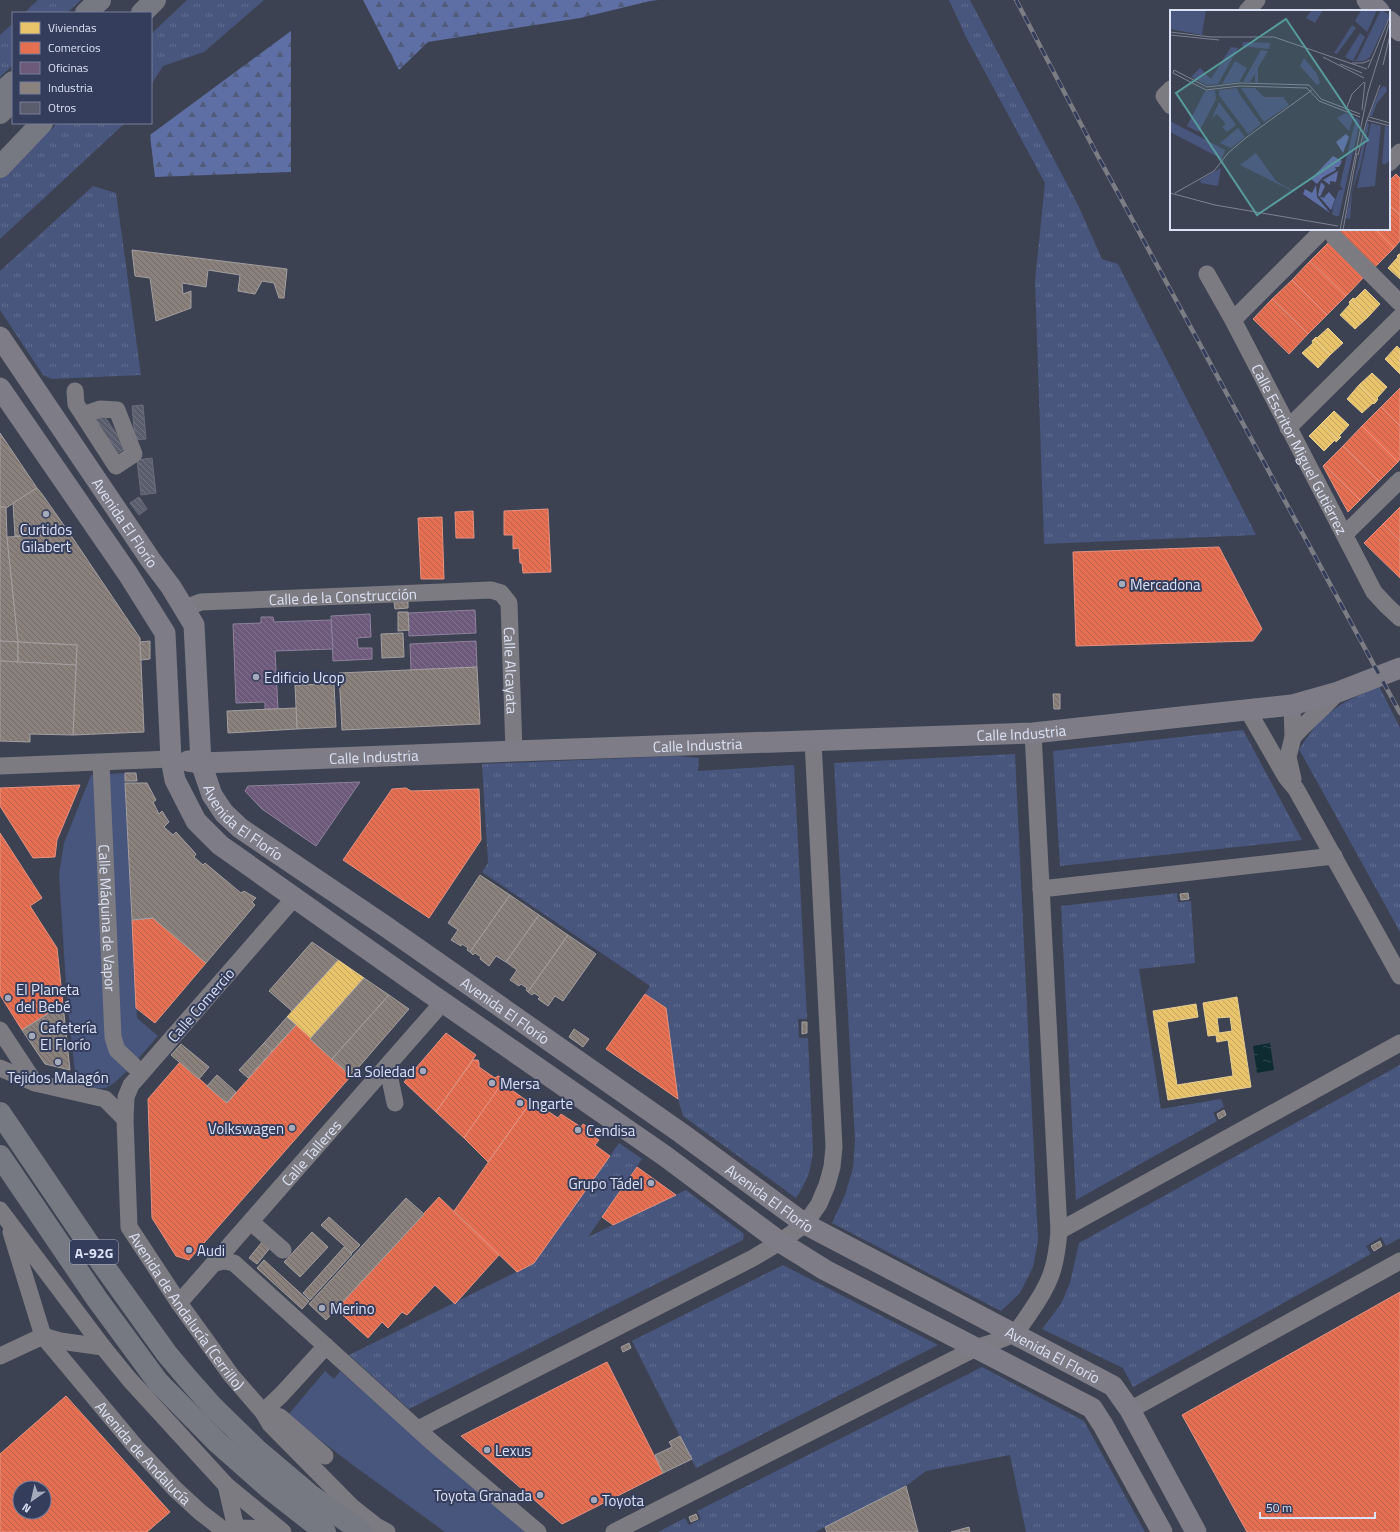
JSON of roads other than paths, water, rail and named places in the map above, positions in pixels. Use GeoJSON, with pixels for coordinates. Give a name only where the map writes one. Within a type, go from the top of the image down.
{"type":"FeatureCollection","features":[{"type":"Feature","properties":{"kind":"highway"},"geometry":{"type":"LineString","coordinates":[[87,12],[100,0]]}},
{"type":"Feature","properties":{"kind":"highway"},"geometry":{"type":"LineString","coordinates":[[105,12],[117,0]]}},
{"type":"Feature","properties":{"kind":"highway"},"geometry":{"type":"LineString","coordinates":[[143,12],[155,0]]}},
{"type":"Feature","properties":{"kind":"highway"},"geometry":{"type":"LineString","coordinates":[[0,94],[12,83]]}},
{"type":"Feature","properties":{"kind":"highway"},"geometry":{"type":"LineString","coordinates":[[0,113],[12,101]]}},
{"type":"Feature","properties":{"kind":"highway"},"geometry":{"type":"LineString","coordinates":[[0,145],[23,124]]}},
{"type":"Feature","properties":{"kind":"highway"},"geometry":{"type":"LineString","coordinates":[[0,167],[41,124]]}},
{"type":"Feature","properties":{"kind":"highway","name":"A-92G"},"geometry":{"type":"LineString","coordinates":[[0,1113],[106,1268],[167,1354],[188,1379],[212,1406],[258,1451],[310,1495],[362,1532]]}},
{"type":"Feature","properties":{"kind":"highway","name":"A-92G"},"geometry":{"type":"LineString","coordinates":[[0,1156],[97,1299],[158,1382],[217,1442],[269,1488],[325,1532]]}},
{"type":"Feature","properties":{"kind":"main road"},"geometry":{"type":"LineString","coordinates":[[1368,0],[1378,10]]}},
{"type":"Feature","properties":{"kind":"main road","name":"Avenida El Florío"},"geometry":{"type":"LineString","coordinates":[[0,337],[185,608],[194,626],[201,763],[212,795],[224,813],[240,828],[312,876],[681,1133],[805,1224],[1113,1386],[1130,1410],[1196,1532]]}},
{"type":"Feature","properties":{"kind":"main road"},"geometry":{"type":"LineString","coordinates":[[2,396],[29,380]]}},
{"type":"Feature","properties":{"kind":"main road","name":"Avenida El Florío"},"geometry":{"type":"LineString","coordinates":[[2,396],[161,624],[165,632],[171,759],[175,780],[196,821],[220,845],[665,1156],[780,1242],[825,1270],[1092,1408],[1103,1425],[1162,1532]]}},
{"type":"Feature","properties":{"kind":"main road"},"geometry":{"type":"LineString","coordinates":[[161,624],[185,608]]}},
{"type":"Feature","properties":{"kind":"main road","name":"Calle Industria"},"geometry":{"type":"LineString","coordinates":[[171,759],[201,763],[514,750],[1033,733],[1292,705],[1338,692],[1394,670]]}},
{"type":"Feature","properties":{"kind":"main road"},"geometry":{"type":"LineString","coordinates":[[294,898],[312,876]]}},
{"type":"Feature","properties":{"kind":"main road"},"geometry":{"type":"LineString","coordinates":[[443,1002],[460,979]]}},
{"type":"Feature","properties":{"kind":"main road"},"geometry":{"type":"LineString","coordinates":[[1103,1425],[1130,1410]]}},
{"type":"Feature","properties":{"kind":"street"},"geometry":{"type":"LineString","coordinates":[[1248,10],[1258,0]]}},
{"type":"Feature","properties":{"kind":"street"},"geometry":{"type":"LineString","coordinates":[[1170,90],[1164,96],[1170,105]]}},
{"type":"Feature","properties":{"kind":"street"},"geometry":{"type":"LineString","coordinates":[[1390,163],[1400,152]]}},
{"type":"Feature","properties":{"kind":"street"},"geometry":{"type":"LineString","coordinates":[[1233,320],[1329,233],[1400,303]]}},
{"type":"Feature","properties":{"kind":"street","name":"Calle Escritor Miguel Gutiérrez"},"geometry":{"type":"LineString","coordinates":[[1207,274],[1233,320],[1374,592],[1400,618]]}},
{"type":"Feature","properties":{"kind":"street"},"geometry":{"type":"LineString","coordinates":[[1288,428],[1400,317]]}},
{"type":"Feature","properties":{"kind":"street"},"geometry":{"type":"LineString","coordinates":[[75,390],[76,404],[83,416]]}},
{"type":"Feature","properties":{"kind":"street"},"geometry":{"type":"LineString","coordinates":[[1345,534],[1400,480]]}},
{"type":"Feature","properties":{"kind":"street","name":"Calle de la Construcción"},"geometry":{"type":"LineString","coordinates":[[185,608],[201,602],[491,590],[501,593]]}},
{"type":"Feature","properties":{"kind":"street","name":"Calle Alcayata"},"geometry":{"type":"LineString","coordinates":[[501,593],[509,603],[514,750]]}},
{"type":"Feature","properties":{"kind":"street"},"geometry":{"type":"LineString","coordinates":[[1293,737],[1306,722],[1328,704],[1338,692]]}},
{"type":"Feature","properties":{"kind":"street"},"geometry":{"type":"LineString","coordinates":[[1292,705],[1293,737],[1288,757],[1296,789]]}},
{"type":"Feature","properties":{"kind":"street"},"geometry":{"type":"LineString","coordinates":[[1247,709],[1286,776],[1296,789],[1400,976]]}},
{"type":"Feature","properties":{"kind":"street"},"geometry":{"type":"LineString","coordinates":[[614,1532],[976,1348],[1013,1334],[1021,1326],[1043,1294],[1052,1275],[1057,1256],[1059,1231],[1033,733]]}},
{"type":"Feature","properties":{"kind":"street"},"geometry":{"type":"LineString","coordinates":[[418,1429],[753,1258],[780,1242],[805,1224],[819,1204],[827,1185],[832,1167],[834,1147],[813,740]]}},
{"type":"Feature","properties":{"kind":"street","name":"Calle Industria"},"geometry":{"type":"LineString","coordinates":[[0,766],[171,759]]}},
{"type":"Feature","properties":{"kind":"street","name":"Calle Máquina de Vapor"},"geometry":{"type":"LineString","coordinates":[[101,762],[114,1037],[117,1050],[134,1066]]}},
{"type":"Feature","properties":{"kind":"street"},"geometry":{"type":"LineString","coordinates":[[1041,889],[1334,856]]}},
{"type":"Feature","properties":{"kind":"street","name":"Calle Comercio"},"geometry":{"type":"LineString","coordinates":[[125,1119],[126,1097],[131,1085],[294,898]]}},
{"type":"Feature","properties":{"kind":"street","name":"Calle Talleres"},"geometry":{"type":"LineString","coordinates":[[179,1303],[443,1002]]}},
{"type":"Feature","properties":{"kind":"street"},"geometry":{"type":"LineString","coordinates":[[0,1030],[35,1083]]}},
{"type":"Feature","properties":{"kind":"street"},"geometry":{"type":"LineString","coordinates":[[1059,1231],[1400,1043]]}},
{"type":"Feature","properties":{"kind":"street"},"geometry":{"type":"LineString","coordinates":[[0,1068],[35,1083],[105,1099],[125,1119]]}},
{"type":"Feature","properties":{"kind":"street"},"geometry":{"type":"LineString","coordinates":[[382,1072],[390,1079],[395,1103]]}},
{"type":"Feature","properties":{"kind":"street","name":"Avenida de Andalucía (Cerrillo)"},"geometry":{"type":"LineString","coordinates":[[125,1119],[129,1227],[179,1303],[231,1375],[263,1412],[270,1424],[352,1507],[387,1532]]}},
{"type":"Feature","properties":{"kind":"street"},"geometry":{"type":"LineString","coordinates":[[3,1214],[129,1380],[226,1484],[281,1531]]}},
{"type":"Feature","properties":{"kind":"street","name":"Avenida de Andalucía"},"geometry":{"type":"LineString","coordinates":[[3,1214],[43,1336],[134,1446],[165,1478],[200,1512],[232,1531]]}},
{"type":"Feature","properties":{"kind":"street"},"geometry":{"type":"LineString","coordinates":[[251,1222],[283,1250]]}},
{"type":"Feature","properties":{"kind":"street"},"geometry":{"type":"LineString","coordinates":[[215,1263],[224,1261],[234,1264],[418,1429],[538,1532]]}},
{"type":"Feature","properties":{"kind":"street"},"geometry":{"type":"LineString","coordinates":[[1130,1410],[1400,1261]]}},
{"type":"Feature","properties":{"kind":"street"},"geometry":{"type":"LineString","coordinates":[[0,1356],[43,1336],[60,1341],[103,1347]]}},
{"type":"Feature","properties":{"kind":"street"},"geometry":{"type":"LineString","coordinates":[[130,1343],[156,1409]]}},
{"type":"Feature","properties":{"kind":"street"},"geometry":{"type":"LineString","coordinates":[[68,1366],[77,1344]]}},
{"type":"Feature","properties":{"kind":"street"},"geometry":{"type":"LineString","coordinates":[[263,1412],[281,1395],[326,1346]]}},
{"type":"Feature","properties":{"kind":"street"},"geometry":{"type":"LineString","coordinates":[[263,1412],[280,1417],[325,1456]]}},
{"type":"Feature","properties":{"kind":"street"},"geometry":{"type":"LineString","coordinates":[[226,1484],[232,1531],[281,1531]]}},
{"type":"Feature","properties":{"kind":"water"},"geometry":{"type":"Polygon","coordinates":[[[1270,1043],[1274,1070],[1257,1073],[1253,1046],[1270,1043]]]}},
{"type":"Feature","properties":{"kind":"railway"},"geometry":{"type":"LineString","coordinates":[[1016,0],[1094,149],[1400,713]]}},
{"type":"Feature","properties":{"kind":"place","name":"Curtidos Gilabert"},"geometry":{"type":"Point","coordinates":[46,514]}},
{"type":"Feature","properties":{"kind":"place","name":"Mercadona"},"geometry":{"type":"Point","coordinates":[1122,584]}},
{"type":"Feature","properties":{"kind":"place","name":"Edificio Ucop"},"geometry":{"type":"Point","coordinates":[256,677]}},
{"type":"Feature","properties":{"kind":"place","name":"El Planeta del Bebé"},"geometry":{"type":"Point","coordinates":[8,998]}},
{"type":"Feature","properties":{"kind":"place","name":"Cafetería El Florío"},"geometry":{"type":"Point","coordinates":[32,1036]}},
{"type":"Feature","properties":{"kind":"place","name":"Tejidos Malagón"},"geometry":{"type":"Point","coordinates":[58,1062]}},
{"type":"Feature","properties":{"kind":"place","name":"La Soledad"},"geometry":{"type":"Point","coordinates":[423,1071]}},
{"type":"Feature","properties":{"kind":"place","name":"Mersa"},"geometry":{"type":"Point","coordinates":[492,1083]}},
{"type":"Feature","properties":{"kind":"place","name":"Ingarte"},"geometry":{"type":"Point","coordinates":[520,1103]}},
{"type":"Feature","properties":{"kind":"place","name":"Volkswagen"},"geometry":{"type":"Point","coordinates":[292,1128]}},
{"type":"Feature","properties":{"kind":"place","name":"Cendisa"},"geometry":{"type":"Point","coordinates":[578,1130]}},
{"type":"Feature","properties":{"kind":"place","name":"Grupo Tádel"},"geometry":{"type":"Point","coordinates":[651,1183]}},
{"type":"Feature","properties":{"kind":"place","name":"Audi"},"geometry":{"type":"Point","coordinates":[189,1250]}},
{"type":"Feature","properties":{"kind":"place","name":"Merino"},"geometry":{"type":"Point","coordinates":[322,1308]}},
{"type":"Feature","properties":{"kind":"place","name":"Lexus"},"geometry":{"type":"Point","coordinates":[487,1450]}},
{"type":"Feature","properties":{"kind":"place","name":"Toyota Granada"},"geometry":{"type":"Point","coordinates":[540,1495]}},
{"type":"Feature","properties":{"kind":"place","name":"Toyota"},"geometry":{"type":"Point","coordinates":[594,1500]}}]}
